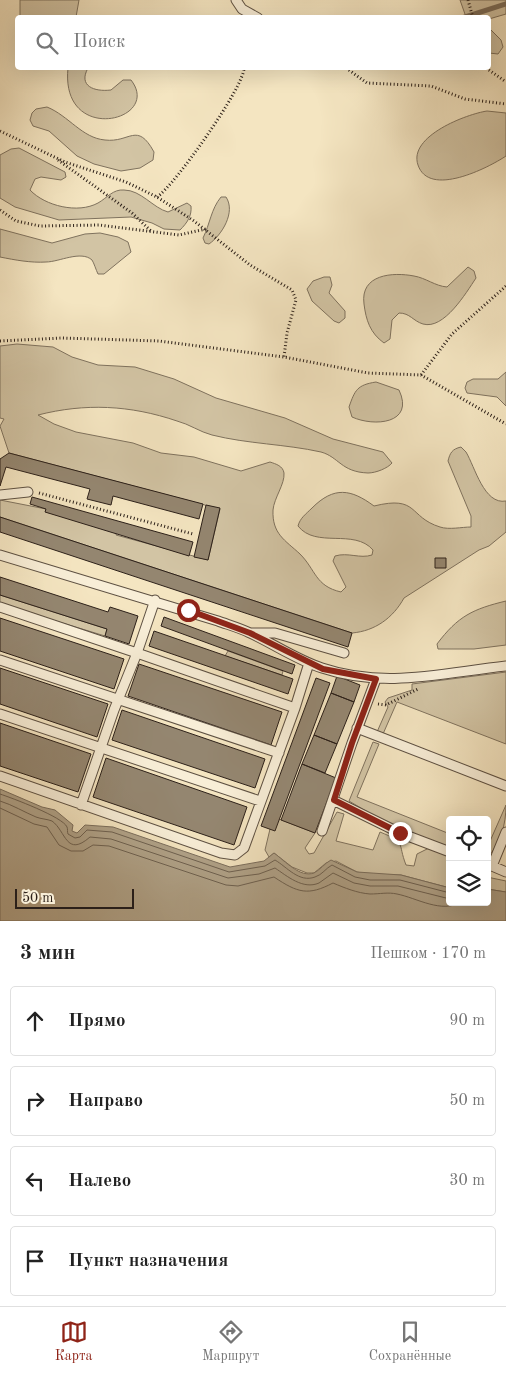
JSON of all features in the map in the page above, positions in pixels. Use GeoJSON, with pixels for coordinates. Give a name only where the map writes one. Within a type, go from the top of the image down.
{"type":"FeatureCollection","features":[{"type":"Feature","properties":{"kind":"lane"},"geometry":{"type":"LineString","coordinates":[[236,0],[242,9],[253,15]]}},
{"type":"Feature","properties":{"kind":"lane"},"geometry":{"type":"LineString","coordinates":[[0,495],[28,492]]}},
{"type":"Feature","properties":{"kind":"lane"},"geometry":{"type":"LineString","coordinates":[[0,555],[155,600],[250,633],[323,669],[376,679],[411,679],[506,666]]}},
{"type":"Feature","properties":{"kind":"lane"},"geometry":{"type":"LineString","coordinates":[[81,805],[155,600]]}},
{"type":"Feature","properties":{"kind":"lane"},"geometry":{"type":"LineString","coordinates":[[0,608],[295,708]]}},
{"type":"Feature","properties":{"kind":"lane"},"geometry":{"type":"LineString","coordinates":[[250,633],[275,634],[344,654]]}},
{"type":"Feature","properties":{"kind":"lane"},"geometry":{"type":"LineString","coordinates":[[0,660],[279,752]]}},
{"type":"Feature","properties":{"kind":"lane"},"geometry":{"type":"LineString","coordinates":[[0,776],[221,853],[235,855],[244,848],[295,708],[309,663]]}},
{"type":"Feature","properties":{"kind":"lane"},"geometry":{"type":"LineString","coordinates":[[322,831],[376,679]]}},
{"type":"Feature","properties":{"kind":"lane"},"geometry":{"type":"LineString","coordinates":[[0,714],[260,801]]}},
{"type":"Feature","properties":{"kind":"lane"},"geometry":{"type":"LineString","coordinates":[[358,728],[506,786]]}},
{"type":"Feature","properties":{"kind":"lane"},"geometry":{"type":"LineString","coordinates":[[334,800],[400,833],[446,850]]}},
{"type":"Feature","properties":{"kind":"lane"},"geometry":{"type":"LineString","coordinates":[[491,862],[506,832]]}},
{"type":"Feature","properties":{"kind":"lane"},"geometry":{"type":"LineString","coordinates":[[491,867],[506,872]]}},
{"type":"Feature","properties":{"kind":"path"},"geometry":{"type":"LineString","coordinates":[[468,0],[472,15]]}},
{"type":"Feature","properties":{"kind":"path"},"geometry":{"type":"LineString","coordinates":[[157,197],[166,191],[182,172],[236,92],[244,70]]}},
{"type":"Feature","properties":{"kind":"path"},"geometry":{"type":"LineString","coordinates":[[349,70],[367,83],[431,86],[465,99],[506,104]]}},
{"type":"Feature","properties":{"kind":"path"},"geometry":{"type":"LineString","coordinates":[[489,70],[506,82]]}},
{"type":"Feature","properties":{"kind":"path"},"geometry":{"type":"LineString","coordinates":[[0,131],[54,157],[126,182],[157,197],[206,230],[250,265],[292,290],[296,294],[296,300],[286,333],[284,357]]}},
{"type":"Feature","properties":{"kind":"path"},"geometry":{"type":"LineString","coordinates":[[54,157],[132,213],[153,233]]}},
{"type":"Feature","properties":{"kind":"path"},"geometry":{"type":"LineString","coordinates":[[0,210],[16,220],[30,224],[107,226],[179,235],[206,230]]}},
{"type":"Feature","properties":{"kind":"path"},"geometry":{"type":"LineString","coordinates":[[421,375],[452,334],[506,286]]}},
{"type":"Feature","properties":{"kind":"path"},"geometry":{"type":"LineString","coordinates":[[0,341],[62,338],[159,341],[284,357],[368,374],[421,375],[506,424]]}},
{"type":"Feature","properties":{"kind":"path"},"geometry":{"type":"LineString","coordinates":[[28,492],[59,497],[193,534]]}},
{"type":"Feature","properties":{"kind":"path"},"geometry":{"type":"LineString","coordinates":[[368,700],[386,705],[416,690]]}},
{"type":"Feature","properties":{"kind":"shaded area"},"geometry":{"type":"Polygon","coordinates":[[[20,0],[79,0],[76,15],[20,15],[20,0]]]}},
{"type":"Feature","properties":{"kind":"shaded area"},"geometry":{"type":"Polygon","coordinates":[[[460,0],[506,0],[506,14],[491,18],[491,15],[465,15],[460,0]]]}},
{"type":"Feature","properties":{"kind":"shaded area"},"geometry":{"type":"Polygon","coordinates":[[[491,30],[501,40],[503,47],[498,54],[491,53],[491,30]]]}},
{"type":"Feature","properties":{"kind":"shaded area"},"geometry":{"type":"Polygon","coordinates":[[[68,70],[87,70],[85,74],[86,83],[94,89],[111,90],[123,80],[131,80],[137,94],[134,106],[123,115],[108,119],[93,117],[79,109],[70,93],[68,70]]]}},
{"type":"Feature","properties":{"kind":"shaded area"},"geometry":{"type":"Polygon","coordinates":[[[47,107],[82,131],[97,138],[114,140],[138,135],[143,137],[154,152],[153,160],[140,168],[121,171],[94,164],[77,156],[49,131],[33,126],[30,120],[32,113],[36,109],[47,107]]]}},
{"type":"Feature","properties":{"kind":"shaded area"},"geometry":{"type":"Polygon","coordinates":[[[487,111],[506,113],[506,156],[473,173],[459,177],[446,180],[434,179],[424,175],[418,165],[417,154],[430,136],[454,122],[487,111]]]}},
{"type":"Feature","properties":{"kind":"shaded area"},"geometry":{"type":"Polygon","coordinates":[[[19,148],[65,172],[66,177],[61,180],[41,177],[35,179],[30,190],[36,196],[53,204],[62,207],[81,208],[98,203],[113,192],[124,190],[136,193],[168,212],[187,203],[191,206],[190,216],[180,230],[164,229],[152,223],[131,217],[59,220],[15,207],[0,198],[0,155],[11,149],[19,148]]]}},
{"type":"Feature","properties":{"kind":"shaded area"},"geometry":{"type":"Polygon","coordinates":[[[221,197],[226,197],[229,203],[226,223],[214,240],[209,244],[205,243],[203,238],[215,206],[221,197]]]}},
{"type":"Feature","properties":{"kind":"shaded area"},"geometry":{"type":"Polygon","coordinates":[[[0,229],[52,243],[85,234],[100,233],[118,237],[128,242],[131,252],[104,274],[98,274],[92,260],[82,256],[51,262],[29,262],[11,259],[0,257],[0,229]]]}},
{"type":"Feature","properties":{"kind":"shaded area"},"geometry":{"type":"Polygon","coordinates":[[[468,267],[474,271],[476,278],[454,309],[446,316],[431,324],[423,324],[406,314],[399,313],[392,320],[390,339],[384,343],[375,335],[368,321],[364,304],[364,294],[367,286],[373,281],[380,277],[397,274],[418,277],[447,287],[468,267]]]}},
{"type":"Feature","properties":{"kind":"shaded area"},"geometry":{"type":"Polygon","coordinates":[[[330,277],[332,285],[329,293],[345,311],[345,318],[339,323],[334,321],[312,301],[307,289],[313,281],[330,277]]]}},
{"type":"Feature","properties":{"kind":"shaded area"},"geometry":{"type":"Polygon","coordinates":[[[17,344],[53,347],[72,357],[98,365],[135,367],[174,379],[216,398],[285,418],[333,439],[383,452],[392,463],[382,470],[368,473],[352,470],[321,452],[212,435],[181,422],[125,409],[90,407],[38,415],[54,424],[76,432],[133,443],[161,453],[194,457],[241,471],[270,462],[279,466],[284,473],[284,477],[273,510],[277,531],[300,554],[321,582],[332,589],[341,592],[346,587],[333,561],[335,556],[367,556],[372,555],[373,550],[356,540],[325,538],[306,533],[298,526],[304,516],[328,496],[343,492],[358,496],[374,506],[388,503],[406,505],[430,523],[440,527],[471,527],[471,516],[448,461],[452,452],[461,447],[466,452],[486,491],[498,501],[506,501],[506,532],[489,546],[479,550],[404,598],[389,617],[376,626],[368,630],[352,633],[0,517],[0,500],[46,509],[46,512],[117,532],[116,535],[208,560],[220,509],[9,453],[0,426],[4,419],[0,418],[0,346],[17,344]]]}},
{"type":"Feature","properties":{"kind":"shaded area"},"geometry":{"type":"Polygon","coordinates":[[[506,372],[506,406],[497,397],[467,393],[465,388],[467,382],[473,379],[498,379],[506,372]]]}},
{"type":"Feature","properties":{"kind":"shaded area"},"geometry":{"type":"Polygon","coordinates":[[[376,382],[399,390],[402,410],[390,420],[381,422],[371,422],[352,417],[349,407],[355,392],[365,385],[376,382]]]}},
{"type":"Feature","properties":{"kind":"shaded area"},"geometry":{"type":"Polygon","coordinates":[[[0,595],[107,629],[105,636],[0,604],[0,595]]]}},
{"type":"Feature","properties":{"kind":"shaded area"},"geometry":{"type":"Polygon","coordinates":[[[506,601],[506,645],[474,649],[438,649],[437,644],[459,620],[484,607],[506,601]]]}},
{"type":"Feature","properties":{"kind":"shaded area"},"geometry":{"type":"Polygon","coordinates":[[[228,651],[283,671],[282,675],[225,656],[228,651]]]}},
{"type":"Feature","properties":{"kind":"shaded area"},"geometry":{"type":"Polygon","coordinates":[[[506,672],[506,744],[397,702],[383,734],[377,732],[388,707],[385,702],[388,698],[412,690],[412,684],[506,672]]]}},
{"type":"Feature","properties":{"kind":"shaded area"},"geometry":{"type":"Polygon","coordinates":[[[373,742],[379,744],[357,797],[446,832],[446,887],[401,875],[371,875],[357,872],[336,861],[326,863],[314,873],[307,873],[292,867],[274,853],[269,857],[265,850],[270,829],[279,819],[315,833],[305,848],[309,854],[314,853],[337,812],[344,814],[336,841],[373,850],[380,832],[398,841],[406,865],[414,866],[417,854],[429,848],[349,801],[373,742]]]}},
{"type":"Feature","properties":{"kind":"shaded area"},"geometry":{"type":"Polygon","coordinates":[[[506,805],[502,833],[491,853],[491,839],[506,805]]]}},
{"type":"Feature","properties":{"kind":"shaded area"},"geometry":{"type":"Polygon","coordinates":[[[491,878],[506,881],[506,892],[491,890],[491,878]]]}},
{"type":"Feature","properties":{"kind":"water"},"geometry":{"type":"Polygon","coordinates":[[[0,789],[42,807],[55,810],[73,825],[72,831],[77,833],[85,825],[113,827],[230,867],[264,861],[274,853],[298,871],[309,874],[314,873],[331,860],[357,872],[401,875],[446,887],[446,906],[491,906],[491,890],[506,892],[506,921],[0,921],[0,789]]]}},
{"type":"Feature","properties":{"kind":"building"},"geometry":{"type":"Polygon","coordinates":[[[9,453],[203,504],[199,519],[113,496],[111,505],[87,499],[90,489],[6,467],[0,486],[0,459],[9,453]]]}},
{"type":"Feature","properties":{"kind":"building"},"geometry":{"type":"Polygon","coordinates":[[[32,497],[193,542],[189,556],[45,512],[46,509],[30,504],[32,497]]]}},
{"type":"Feature","properties":{"kind":"building"},"geometry":{"type":"Polygon","coordinates":[[[206,505],[220,508],[208,560],[194,557],[206,505]]]}},
{"type":"Feature","properties":{"kind":"building"},"geometry":{"type":"Polygon","coordinates":[[[0,517],[352,633],[348,647],[0,532],[0,517]]]}},
{"type":"Feature","properties":{"kind":"building"},"geometry":{"type":"Polygon","coordinates":[[[435,558],[446,558],[446,568],[435,568],[435,558]]]}},
{"type":"Feature","properties":{"kind":"building"},"geometry":{"type":"Polygon","coordinates":[[[0,577],[108,612],[110,607],[138,616],[129,644],[105,636],[107,629],[0,595],[0,577]]]}},
{"type":"Feature","properties":{"kind":"building"},"geometry":{"type":"Polygon","coordinates":[[[164,617],[295,665],[292,674],[161,626],[164,617]]]}},
{"type":"Feature","properties":{"kind":"building"},"geometry":{"type":"Polygon","coordinates":[[[0,618],[124,659],[114,689],[0,651],[0,618]]]}},
{"type":"Feature","properties":{"kind":"building"},"geometry":{"type":"Polygon","coordinates":[[[154,631],[293,679],[288,694],[149,646],[154,631]]]}},
{"type":"Feature","properties":{"kind":"building"},"geometry":{"type":"Polygon","coordinates":[[[139,664],[282,712],[271,745],[128,696],[139,664]]]}},
{"type":"Feature","properties":{"kind":"building"},"geometry":{"type":"Polygon","coordinates":[[[0,668],[108,704],[97,737],[0,704],[0,668]]]}},
{"type":"Feature","properties":{"kind":"building"},"geometry":{"type":"Polygon","coordinates":[[[337,676],[360,685],[354,702],[331,693],[337,676]]]}},
{"type":"Feature","properties":{"kind":"building"},"geometry":{"type":"Polygon","coordinates":[[[316,678],[330,683],[275,831],[261,826],[316,678]]]}},
{"type":"Feature","properties":{"kind":"building"},"geometry":{"type":"Polygon","coordinates":[[[331,693],[354,702],[337,744],[314,735],[331,693]]]}},
{"type":"Feature","properties":{"kind":"building"},"geometry":{"type":"Polygon","coordinates":[[[122,710],[265,759],[255,788],[112,740],[122,710]]]}},
{"type":"Feature","properties":{"kind":"building"},"geometry":{"type":"Polygon","coordinates":[[[0,723],[91,754],[78,792],[0,766],[0,723]]]}},
{"type":"Feature","properties":{"kind":"building"},"geometry":{"type":"Polygon","coordinates":[[[314,735],[337,744],[325,773],[302,764],[314,735]]]}},
{"type":"Feature","properties":{"kind":"building"},"geometry":{"type":"Polygon","coordinates":[[[106,758],[247,807],[234,845],[93,797],[106,758]]]}},
{"type":"Feature","properties":{"kind":"building"},"geometry":{"type":"Polygon","coordinates":[[[302,764],[336,778],[315,833],[281,820],[302,764]]]}},
{"type":"Feature","properties":{"kind":"waterway"},"geometry":{"type":"LineString","coordinates":[[471,15],[506,4]]}},
{"type":"Feature","properties":{"kind":"route"},"geometry":{"type":"LineString","coordinates":[[188,610],[250,633],[323,669],[376,679],[346,758],[334,800],[400,833]]}}]}
